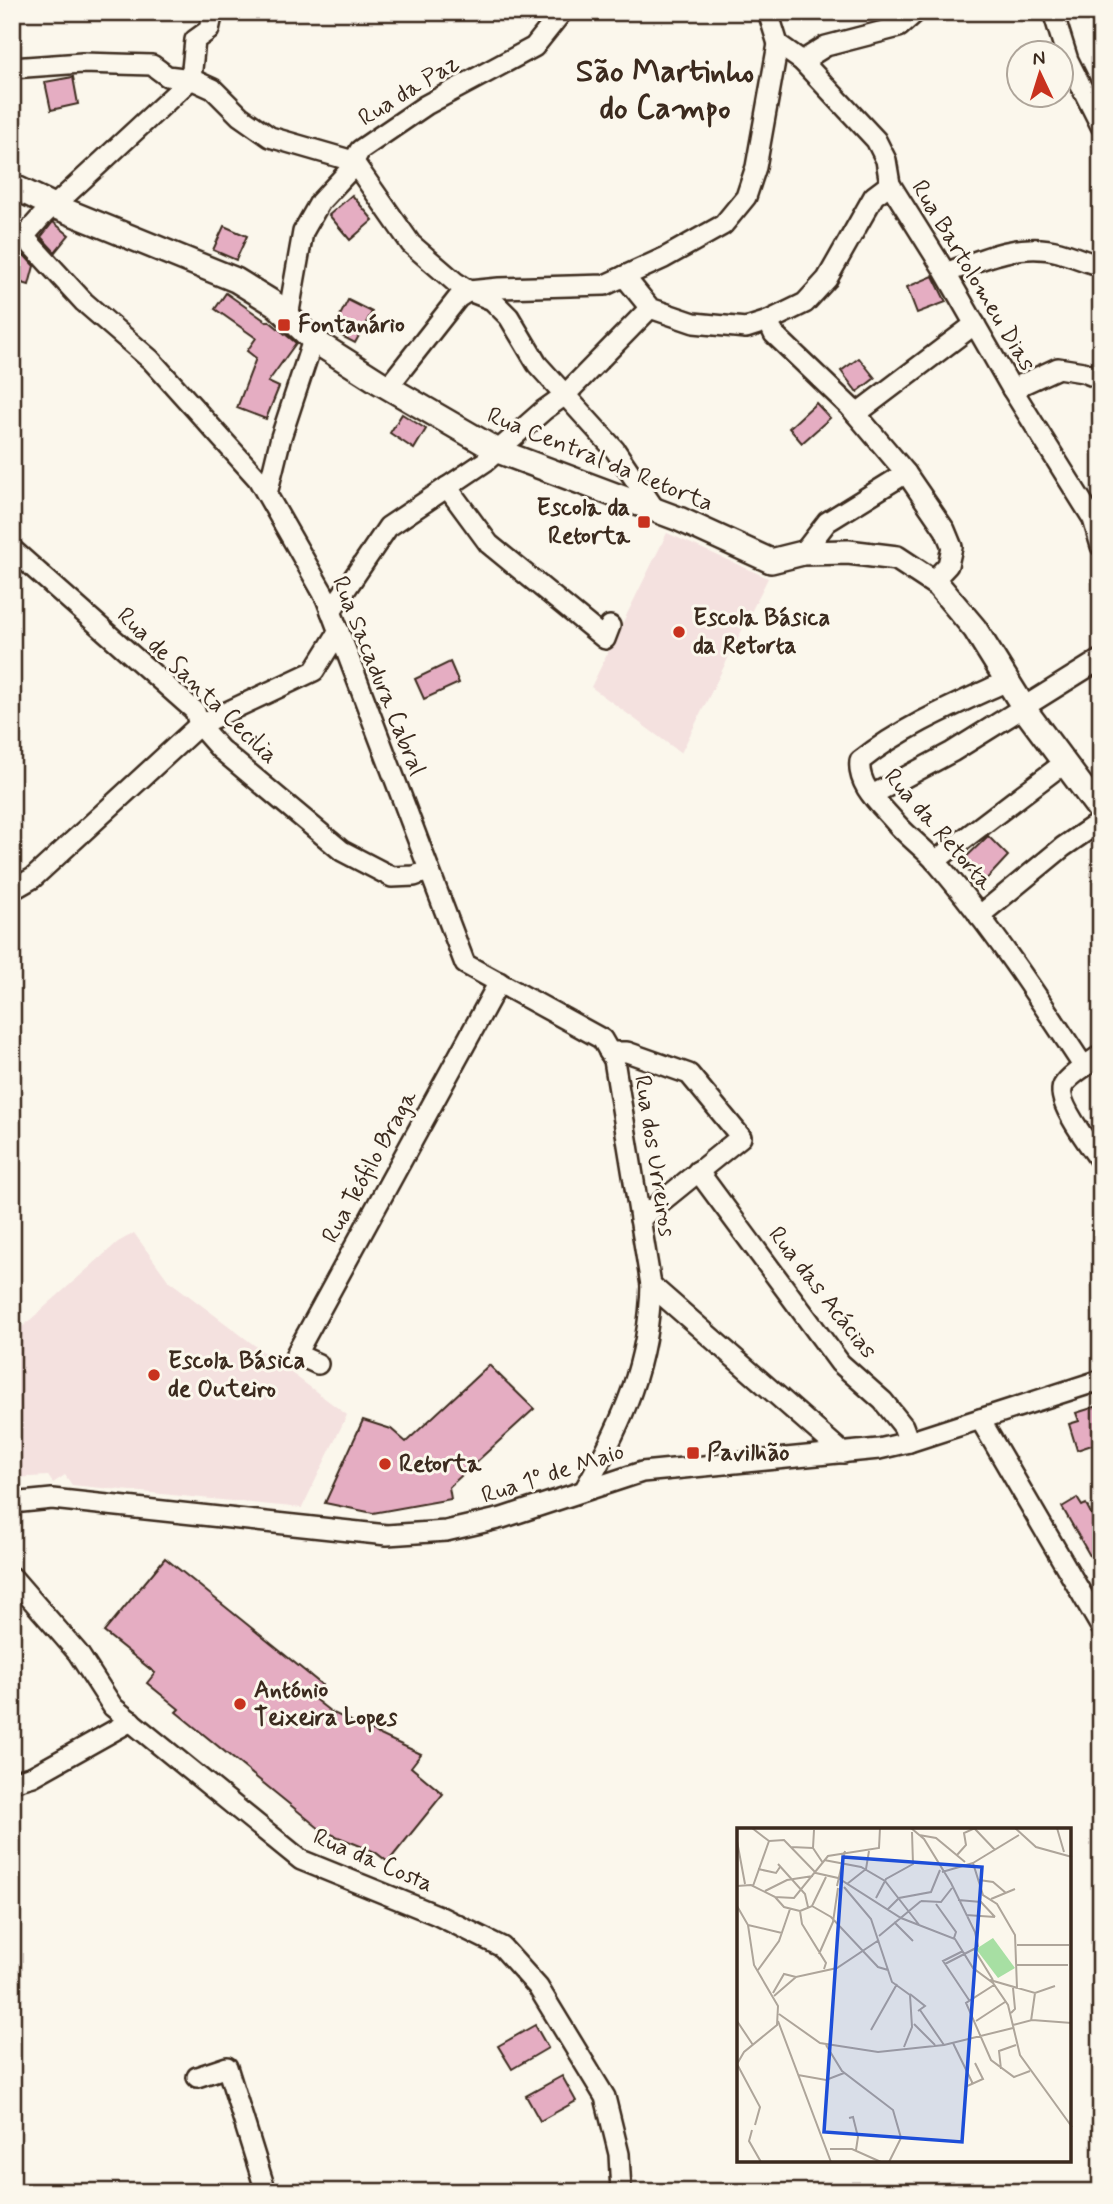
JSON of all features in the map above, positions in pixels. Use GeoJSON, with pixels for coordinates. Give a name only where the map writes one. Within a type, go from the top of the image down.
{"type":"FeatureCollection","features":[{"type":"Feature","properties":{"kind":"street"},"geometry":{"type":"LineString","coordinates":[[19,242],[43,214],[191,79],[195,40],[209,30],[213,12]]}},
{"type":"Feature","properties":{"kind":"street","name":"Rua da Paz"},"geometry":{"type":"LineString","coordinates":[[288,317],[303,232],[320,202],[347,173],[360,150],[426,105],[534,47],[562,12]]}},
{"type":"Feature","properties":{"kind":"street"},"geometry":{"type":"LineString","coordinates":[[388,387],[458,298],[469,291],[605,285],[664,258],[723,225],[746,197],[756,167],[778,44],[768,12]]}},
{"type":"Feature","properties":{"kind":"street"},"geometry":{"type":"LineString","coordinates":[[802,61],[826,46],[899,27],[916,12]]}},
{"type":"Feature","properties":{"kind":"street"},"geometry":{"type":"LineString","coordinates":[[1053,12],[1068,60],[1095,103],[1101,126]]}},
{"type":"Feature","properties":{"kind":"street","name":"Rua Bartolomeu Dias"},"geometry":{"type":"LineString","coordinates":[[778,44],[802,61],[876,140],[886,160],[890,184],[1093,519],[1101,546]]}},
{"type":"Feature","properties":{"kind":"street"},"geometry":{"type":"LineString","coordinates":[[12,68],[82,63],[152,65],[167,76],[191,79],[212,89],[240,116],[270,137],[353,161],[411,244],[469,291],[492,300],[509,317],[537,364],[615,450],[656,511]]}},
{"type":"Feature","properties":{"kind":"street"},"geometry":{"type":"LineString","coordinates":[[624,276],[650,308],[694,323],[747,328],[768,321],[805,303],[827,279],[874,196],[890,184]]}},
{"type":"Feature","properties":{"kind":"street","name":"Rua Central da Retorta"},"geometry":{"type":"LineString","coordinates":[[12,186],[54,206],[236,280],[275,304],[313,340],[498,451],[656,511],[771,561],[803,553],[848,552],[897,558],[933,581],[975,629],[1023,707],[1101,813]]}},
{"type":"Feature","properties":{"kind":"street","name":"Rua Sacadura Cabral"},"geometry":{"type":"LineString","coordinates":[[19,242],[151,360],[258,479],[326,598],[428,871]]}},
{"type":"Feature","properties":{"kind":"street"},"geometry":{"type":"LineString","coordinates":[[946,273],[987,257],[1026,249],[1056,251],[1101,267]]}},
{"type":"Feature","properties":{"kind":"street"},"geometry":{"type":"LineString","coordinates":[[331,611],[388,527],[498,451],[565,395],[650,308]]}},
{"type":"Feature","properties":{"kind":"street"},"geometry":{"type":"LineString","coordinates":[[768,321],[774,334],[856,414],[906,473],[945,530],[952,547],[948,565],[933,581]]}},
{"type":"Feature","properties":{"kind":"street"},"geometry":{"type":"LineString","coordinates":[[856,414],[975,324]]}},
{"type":"Feature","properties":{"kind":"street"},"geometry":{"type":"LineString","coordinates":[[267,494],[281,437],[313,340]]}},
{"type":"Feature","properties":{"kind":"street"},"geometry":{"type":"LineString","coordinates":[[1012,389],[1058,368],[1083,372],[1101,379]]}},
{"type":"Feature","properties":{"kind":"street"},"geometry":{"type":"LineString","coordinates":[[803,553],[827,522],[906,473]]}},
{"type":"Feature","properties":{"kind":"street"},"geometry":{"type":"LineString","coordinates":[[447,487],[489,544],[606,639],[610,626]]}},
{"type":"Feature","properties":{"kind":"street","name":"Rua de Santa Cecilia"},"geometry":{"type":"LineString","coordinates":[[12,548],[195,711],[199,725],[220,749],[342,851],[392,877],[414,876],[428,871]]}},
{"type":"Feature","properties":{"kind":"street"},"geometry":{"type":"LineString","coordinates":[[12,890],[33,878],[199,725],[314,671],[339,631]]}},
{"type":"Feature","properties":{"kind":"street"},"geometry":{"type":"LineString","coordinates":[[872,794],[952,752],[1101,659]]}},
{"type":"Feature","properties":{"kind":"street","name":"Rua da Retorta"},"geometry":{"type":"LineString","coordinates":[[1007,681],[923,721],[860,761],[859,773],[864,785],[909,839],[935,861],[1011,957],[1084,1067]]}},
{"type":"Feature","properties":{"kind":"street"},"geometry":{"type":"LineString","coordinates":[[935,861],[1064,763]]}},
{"type":"Feature","properties":{"kind":"street"},"geometry":{"type":"LineString","coordinates":[[979,916],[1063,847],[1101,821]]}},
{"type":"Feature","properties":{"kind":"street","name":"Rua dos Urreiros"},"geometry":{"type":"LineString","coordinates":[[428,871],[465,964],[602,1039],[614,1060],[651,1285],[650,1316],[642,1364],[615,1436],[585,1489]]}},
{"type":"Feature","properties":{"kind":"street","name":"Rua Teófilo Braga"},"geometry":{"type":"LineString","coordinates":[[318,1364],[296,1354],[499,982]]}},
{"type":"Feature","properties":{"kind":"street"},"geometry":{"type":"LineString","coordinates":[[609,1052],[626,1052],[689,1074],[741,1137],[640,1219]]}},
{"type":"Feature","properties":{"kind":"street"},"geometry":{"type":"LineString","coordinates":[[1101,1055],[1063,1085],[1061,1096],[1074,1123],[1101,1162]]}},
{"type":"Feature","properties":{"kind":"street","name":"Rua das Acácias"},"geometry":{"type":"LineString","coordinates":[[698,1171],[841,1363],[883,1401],[903,1426],[909,1442]]}},
{"type":"Feature","properties":{"kind":"street"},"geometry":{"type":"LineString","coordinates":[[651,1285],[843,1453]]}},
{"type":"Feature","properties":{"kind":"street","name":"Rua 1º de Maio"},"geometry":{"type":"LineString","coordinates":[[12,1503],[52,1499],[387,1535],[446,1531],[502,1518],[642,1472],[879,1449],[909,1442],[1101,1380]]}},
{"type":"Feature","properties":{"kind":"street"},"geometry":{"type":"LineString","coordinates":[[980,1419],[1101,1627]]}},
{"type":"Feature","properties":{"kind":"street","name":"Rua da Costa"},"geometry":{"type":"LineString","coordinates":[[12,1577],[78,1653],[113,1707],[301,1860],[437,1914],[502,1947],[538,1987],[605,2097],[619,2154],[621,2192]]}},
{"type":"Feature","properties":{"kind":"street"},"geometry":{"type":"LineString","coordinates":[[12,1782],[33,1776],[131,1721]]}},
{"type":"Feature","properties":{"kind":"street"},"geometry":{"type":"LineString","coordinates":[[197,2077],[227,2067],[266,2192]]}},
{"type":"Feature","properties":{"kind":"shaded area","name":"Escola Básica da Retorta"},"geometry":{"type":"Polygon","coordinates":[[[667,533],[768,578],[681,753],[591,687],[667,533]]]}},
{"type":"Feature","properties":{"kind":"shaded area","name":"Escola Básica de Outeiro"},"geometry":{"type":"Polygon","coordinates":[[[134,1233],[168,1280],[347,1415],[302,1508],[72,1485],[65,1475],[53,1483],[48,1476],[12,1478],[12,1336],[118,1242],[134,1233]]]}},
{"type":"Feature","properties":{"kind":"building"},"geometry":{"type":"Polygon","coordinates":[[[73,77],[78,104],[51,110],[45,82],[73,77]]]}},
{"type":"Feature","properties":{"kind":"building"},"geometry":{"type":"Polygon","coordinates":[[[352,195],[373,220],[350,240],[329,215],[352,195]]]}},
{"type":"Feature","properties":{"kind":"building"},"geometry":{"type":"Polygon","coordinates":[[[53,222],[69,235],[55,252],[41,237],[53,222]]]}},
{"type":"Feature","properties":{"kind":"building"},"geometry":{"type":"Polygon","coordinates":[[[224,226],[247,236],[236,260],[213,250],[224,226]]]}},
{"type":"Feature","properties":{"kind":"building"},"geometry":{"type":"Polygon","coordinates":[[[25,256],[34,266],[29,285],[12,280],[12,257],[25,256]]]}},
{"type":"Feature","properties":{"kind":"building"},"geometry":{"type":"Polygon","coordinates":[[[933,276],[946,302],[917,313],[907,287],[933,276]]]}},
{"type":"Feature","properties":{"kind":"building"},"geometry":{"type":"Polygon","coordinates":[[[226,293],[269,321],[296,343],[268,382],[279,387],[266,419],[237,408],[256,358],[247,351],[256,338],[215,309],[226,293]]]}},
{"type":"Feature","properties":{"kind":"building"},"geometry":{"type":"Polygon","coordinates":[[[348,300],[372,312],[355,343],[332,331],[348,300]]]}},
{"type":"Feature","properties":{"kind":"building"},"geometry":{"type":"Polygon","coordinates":[[[859,358],[875,378],[857,392],[841,371],[859,358]]]}},
{"type":"Feature","properties":{"kind":"building"},"geometry":{"type":"Polygon","coordinates":[[[816,403],[830,418],[802,443],[789,428],[816,403]]]}},
{"type":"Feature","properties":{"kind":"building"},"geometry":{"type":"Polygon","coordinates":[[[402,414],[426,429],[414,449],[390,433],[402,414]]]}},
{"type":"Feature","properties":{"kind":"building"},"geometry":{"type":"Polygon","coordinates":[[[450,662],[459,683],[424,699],[415,679],[450,662]]]}},
{"type":"Feature","properties":{"kind":"building"},"geometry":{"type":"Polygon","coordinates":[[[988,836],[1008,856],[982,884],[960,863],[988,836]]]}},
{"type":"Feature","properties":{"kind":"building"},"geometry":{"type":"Polygon","coordinates":[[[489,1365],[534,1409],[449,1487],[451,1499],[373,1513],[325,1503],[363,1420],[391,1429],[406,1442],[489,1365]]]}},
{"type":"Feature","properties":{"kind":"building"},"geometry":{"type":"Polygon","coordinates":[[[1101,1405],[1101,1442],[1077,1450],[1069,1424],[1079,1421],[1076,1413],[1101,1405]]]}},
{"type":"Feature","properties":{"kind":"building"},"geometry":{"type":"Polygon","coordinates":[[[1077,1498],[1082,1506],[1086,1504],[1094,1519],[1101,1515],[1101,1575],[1062,1507],[1077,1498]]]}},
{"type":"Feature","properties":{"kind":"building"},"geometry":{"type":"Polygon","coordinates":[[[165,1558],[322,1685],[312,1697],[331,1712],[421,1754],[411,1767],[443,1794],[388,1862],[375,1852],[321,1830],[176,1712],[179,1709],[147,1683],[155,1673],[104,1632],[165,1558]]]}},
{"type":"Feature","properties":{"kind":"building"},"geometry":{"type":"Polygon","coordinates":[[[535,2025],[548,2048],[512,2069],[498,2046],[535,2025]]]}},
{"type":"Feature","properties":{"kind":"building"},"geometry":{"type":"Polygon","coordinates":[[[562,2076],[576,2101],[540,2121],[526,2096],[562,2076]]]}},
{"type":"Feature","properties":{"kind":"place","name":"Fontanário"},"geometry":{"type":"Point","coordinates":[284,325]}},
{"type":"Feature","properties":{"kind":"place","name":"Escola da Retorta"},"geometry":{"type":"Point","coordinates":[644,522]}},
{"type":"Feature","properties":{"kind":"place","name":"Escola Básica da Retorta"},"geometry":{"type":"Point","coordinates":[679,632]}},
{"type":"Feature","properties":{"kind":"place","name":"Escola Básica de Outeiro"},"geometry":{"type":"Point","coordinates":[154,1375]}},
{"type":"Feature","properties":{"kind":"place","name":"Pavilhão"},"geometry":{"type":"Point","coordinates":[693,1453]}},
{"type":"Feature","properties":{"kind":"place","name":"Retorta"},"geometry":{"type":"Point","coordinates":[385,1464]}},
{"type":"Feature","properties":{"kind":"place","name":"António Teixeira Lopes"},"geometry":{"type":"Point","coordinates":[240,1704]}},
{"type":"Feature","properties":{"kind":"district","name":"São Martinho do Campo"},"geometry":{"type":"Point","coordinates":[665,90]}}]}
